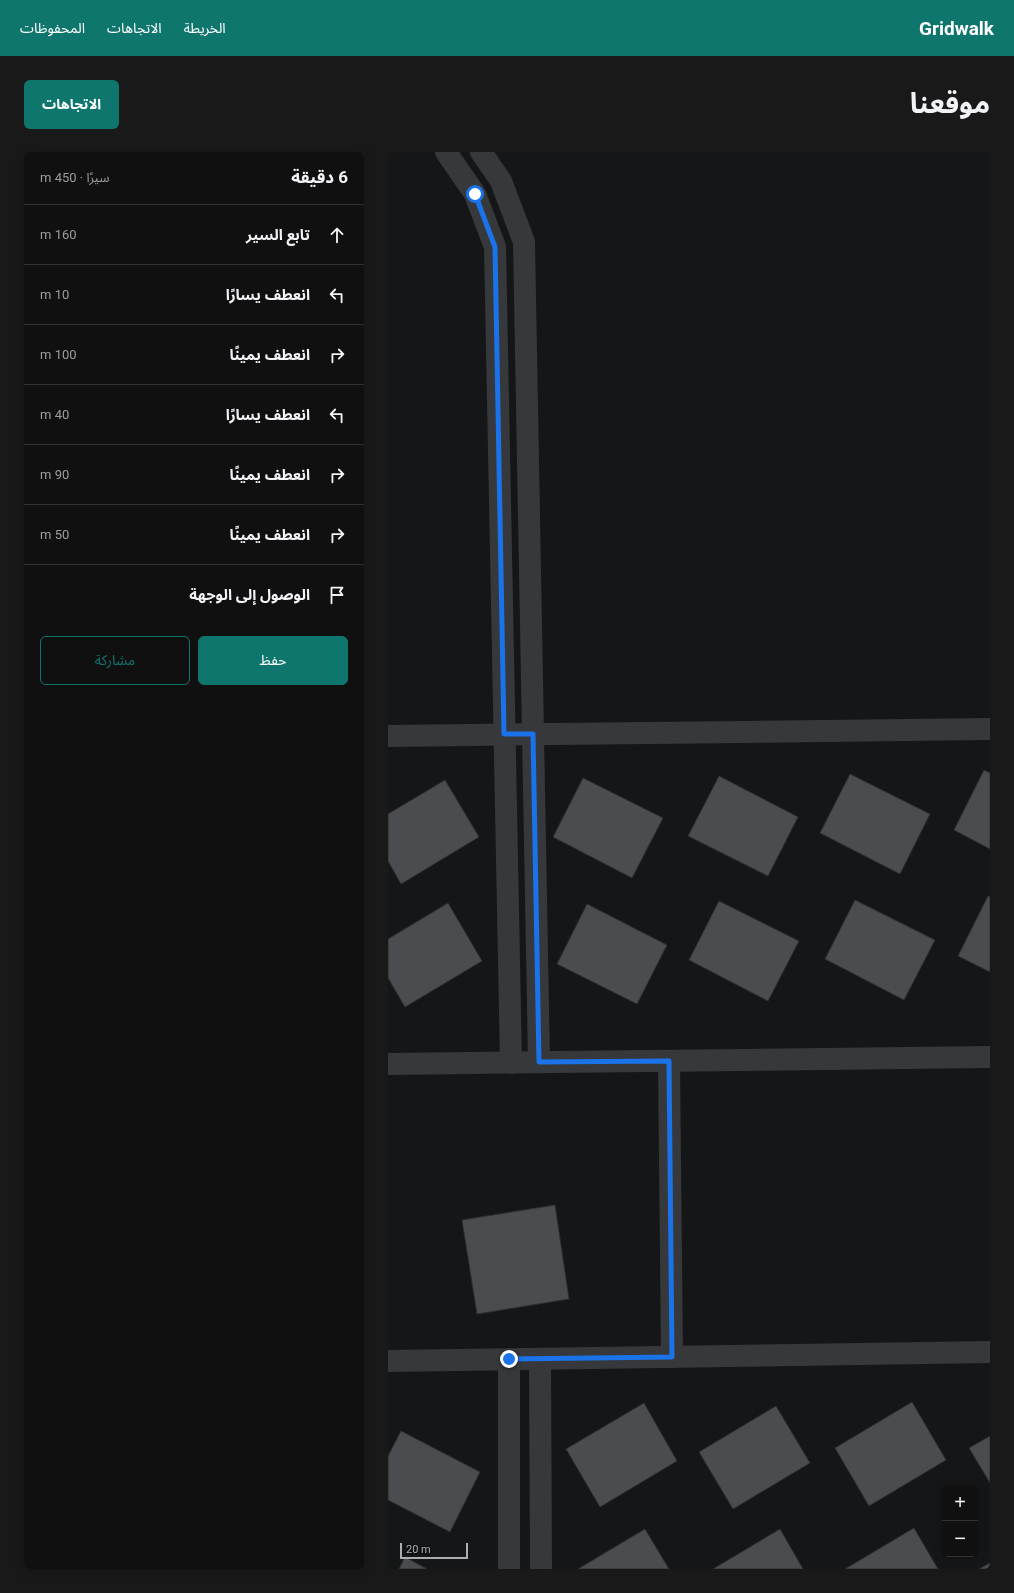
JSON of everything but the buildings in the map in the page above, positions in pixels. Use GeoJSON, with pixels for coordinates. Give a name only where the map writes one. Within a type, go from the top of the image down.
{"type":"FeatureCollection","features":[{"type":"Feature","properties":{"kind":"street"},"geometry":{"type":"LineString","coordinates":[[446,152],[475,194],[495,247],[511,1063]]}},
{"type":"Feature","properties":{"kind":"street"},"geometry":{"type":"LineString","coordinates":[[481,152],[501,181],[524,242],[539,1062]]}},
{"type":"Feature","properties":{"kind":"street"},"geometry":{"type":"LineString","coordinates":[[388,736],[990,729]]}},
{"type":"Feature","properties":{"kind":"street"},"geometry":{"type":"LineString","coordinates":[[388,1064],[990,1057]]}},
{"type":"Feature","properties":{"kind":"street"},"geometry":{"type":"LineString","coordinates":[[669,1061],[672,1357]]}},
{"type":"Feature","properties":{"kind":"street"},"geometry":{"type":"LineString","coordinates":[[388,1361],[990,1352]]}},
{"type":"Feature","properties":{"kind":"street"},"geometry":{"type":"LineString","coordinates":[[509,1359],[509,1569]]}},
{"type":"Feature","properties":{"kind":"street"},"geometry":{"type":"LineString","coordinates":[[540,1359],[540,1569]]}},
{"type":"Feature","properties":{"kind":"route"},"geometry":{"type":"LineString","coordinates":[[475,194],[495,247],[504,734],[533,734],[539,1062],[669,1061],[672,1357],[509,1359]]}}]}
